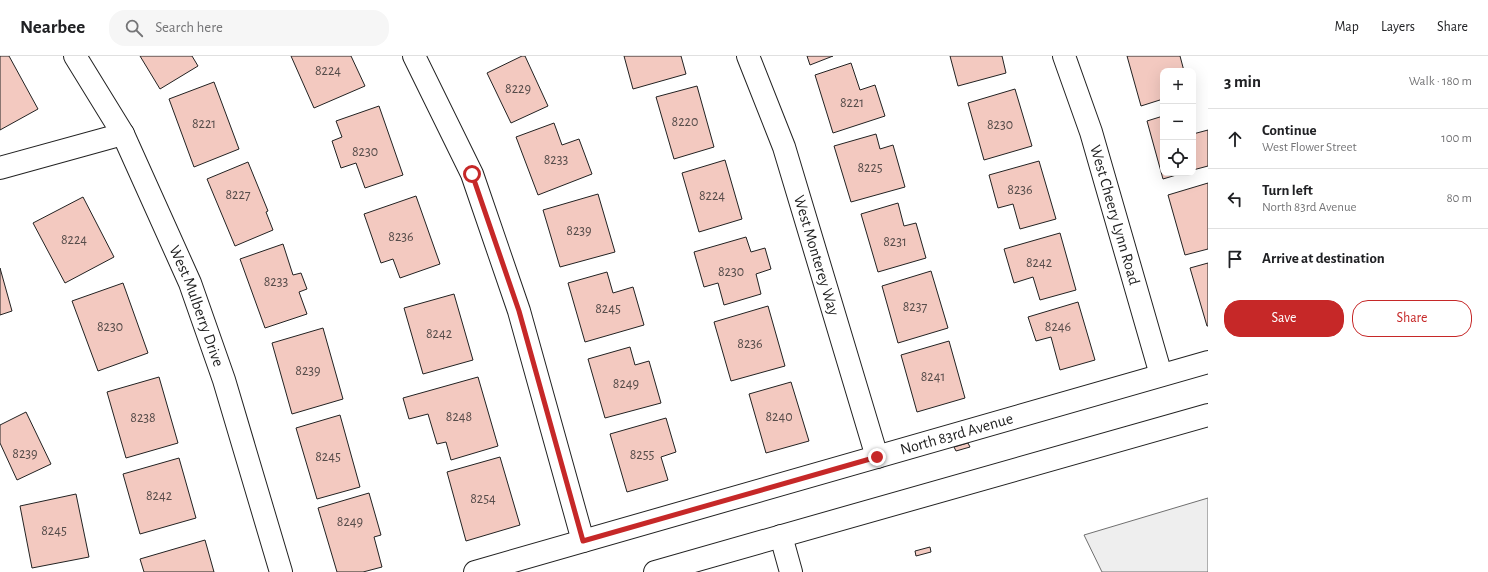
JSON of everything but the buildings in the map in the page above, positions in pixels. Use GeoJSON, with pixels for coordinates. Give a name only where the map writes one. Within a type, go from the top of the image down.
{"type":"FeatureCollection","features":[{"type":"Feature","properties":{"kind":"street","name":"West Mulberry Drive"},"geometry":{"type":"LineString","coordinates":[[75,56],[123,134],[166,227],[196,297],[224,380],[281,572]]}},
{"type":"Feature","properties":{"kind":"street"},"geometry":{"type":"LineString","coordinates":[[414,56],[472,174],[519,311],[583,541]]}},
{"type":"Feature","properties":{"kind":"street","name":"West Monterey Way"},"geometry":{"type":"LineString","coordinates":[[748,56],[784,147],[877,457]]}},
{"type":"Feature","properties":{"kind":"street","name":"West Cheery Lynn Road"},"geometry":{"type":"LineString","coordinates":[[1064,56],[1091,132],[1161,375]]}},
{"type":"Feature","properties":{"kind":"street"},"geometry":{"type":"LineString","coordinates":[[0,168],[123,134]]}},
{"type":"Feature","properties":{"kind":"street","name":"North 83rd Avenue"},"geometry":{"type":"LineString","coordinates":[[475,572],[1208,362]]}},
{"type":"Feature","properties":{"kind":"street"},"geometry":{"type":"LineString","coordinates":[[655,572],[1208,416]]}},
{"type":"Feature","properties":{"kind":"street"},"geometry":{"type":"LineString","coordinates":[[781,536],[791,572]]}},
{"type":"Feature","properties":{"kind":"shaded area"},"geometry":{"type":"Polygon","coordinates":[[[1208,498],[1208,572],[1102,572],[1084,535],[1208,498]]]}},
{"type":"Feature","properties":{"kind":"route"},"geometry":{"type":"LineString","coordinates":[[472,174],[519,311],[583,541],[877,457]]}}]}
